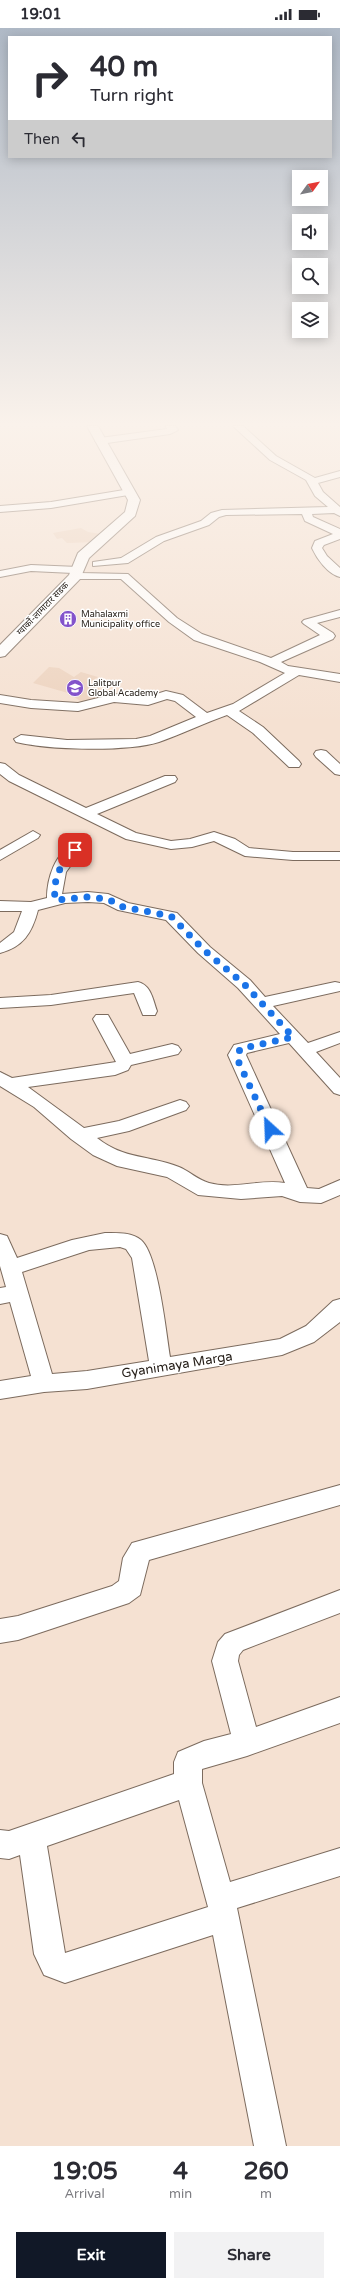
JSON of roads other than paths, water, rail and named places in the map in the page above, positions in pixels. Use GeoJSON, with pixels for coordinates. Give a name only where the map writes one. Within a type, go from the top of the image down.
{"type":"FeatureCollection","features":[{"type":"Feature","properties":{"kind":"main road","name":"ग्वार्को-लामाटार सडक"},"geometry":{"type":"LineString","coordinates":[[0,653],[78,570],[84,556],[118,525]]}},
{"type":"Feature","properties":{"kind":"street"},"geometry":{"type":"LineString","coordinates":[[78,570],[124,561],[160,539],[199,525]]}},
{"type":"Feature","properties":{"kind":"street"},"geometry":{"type":"LineString","coordinates":[[321,525],[340,534]]}},
{"type":"Feature","properties":{"kind":"street"},"geometry":{"type":"LineString","coordinates":[[340,534],[323,541],[317,548],[322,558],[340,574]]}},
{"type":"Feature","properties":{"kind":"street"},"geometry":{"type":"LineString","coordinates":[[0,574],[31,568],[78,570],[124,576],[186,630],[232,649],[271,662],[285,669],[340,678]]}},
{"type":"Feature","properties":{"kind":"street"},"geometry":{"type":"LineString","coordinates":[[334,637],[308,622],[340,613]]}},
{"type":"Feature","properties":{"kind":"street"},"geometry":{"type":"LineString","coordinates":[[271,662],[334,637]]}},
{"type":"Feature","properties":{"kind":"street"},"geometry":{"type":"LineString","coordinates":[[21,739],[67,744],[136,743],[154,739],[229,710],[252,699],[296,672]]}},
{"type":"Feature","properties":{"kind":"street"},"geometry":{"type":"LineString","coordinates":[[0,699],[31,704],[78,707],[114,698],[148,701],[166,695],[179,698],[205,718]]}},
{"type":"Feature","properties":{"kind":"street"},"geometry":{"type":"LineString","coordinates":[[229,710],[258,730],[294,764]]}},
{"type":"Feature","properties":{"kind":"street"},"geometry":{"type":"LineString","coordinates":[[320,754],[340,772]]}},
{"type":"Feature","properties":{"kind":"street"},"geometry":{"type":"LineString","coordinates":[[0,767],[14,778],[86,814],[131,836],[153,842],[170,844],[192,843],[214,836],[230,842],[245,852],[293,856],[340,856]]}},
{"type":"Feature","properties":{"kind":"street"},"geometry":{"type":"LineString","coordinates":[[86,814],[170,779]]}},
{"type":"Feature","properties":{"kind":"street"},"geometry":{"type":"LineString","coordinates":[[0,856],[33,835]]}},
{"type":"Feature","properties":{"kind":"street"},"geometry":{"type":"LineString","coordinates":[[55,900],[54,889],[58,870],[75,850]]}},
{"type":"Feature","properties":{"kind":"street"},"geometry":{"type":"LineString","coordinates":[[0,906],[30,907],[55,900],[88,897],[108,899],[123,907],[171,916],[204,950],[244,984],[340,1089]]}},
{"type":"Feature","properties":{"kind":"street"},"geometry":{"type":"LineString","coordinates":[[0,948],[16,942],[23,934],[30,907]]}},
{"type":"Feature","properties":{"kind":"street"},"geometry":{"type":"LineString","coordinates":[[0,1003],[51,1000],[138,987],[142,992],[148,1011]]}},
{"type":"Feature","properties":{"kind":"street"},"geometry":{"type":"LineString","coordinates":[[261,1002],[335,987]]}},
{"type":"Feature","properties":{"kind":"street"},"geometry":{"type":"LineString","coordinates":[[102,1019],[124,1061]]}},
{"type":"Feature","properties":{"kind":"street"},"geometry":{"type":"LineString","coordinates":[[300,1195],[239,1063],[238,1055],[240,1049],[299,1044],[340,1037]]}},
{"type":"Feature","properties":{"kind":"street"},"geometry":{"type":"LineString","coordinates":[[124,1061],[172,1050]]}},
{"type":"Feature","properties":{"kind":"street"},"geometry":{"type":"LineString","coordinates":[[5,1081],[115,1069],[122,1066],[124,1061]]}},
{"type":"Feature","properties":{"kind":"street"},"geometry":{"type":"LineString","coordinates":[[5,1081],[40,1103],[78,1135],[100,1150],[124,1160],[173,1172],[205,1190],[241,1192],[283,1189],[300,1195],[321,1196],[340,1187]]}},
{"type":"Feature","properties":{"kind":"street"},"geometry":{"type":"LineString","coordinates":[[78,1135],[122,1126],[180,1106]]}},
{"type":"Feature","properties":{"kind":"street"},"geometry":{"type":"LineString","coordinates":[[11,1268],[95,1241],[119,1239],[133,1243],[142,1257],[161,1368]]}},
{"type":"Feature","properties":{"kind":"street"},"geometry":{"type":"LineString","coordinates":[[0,1242],[11,1268],[9,1294],[44,1383]]}},
{"type":"Feature","properties":{"kind":"street","name":"Gyanimaya Marga"},"geometry":{"type":"LineString","coordinates":[[0,1390],[44,1383],[87,1380],[282,1347],[302,1340],[315,1332],[340,1307]]}},
{"type":"Feature","properties":{"kind":"street"},"geometry":{"type":"LineString","coordinates":[[0,1631],[18,1628],[120,1595],[131,1587],[135,1558],[141,1551],[340,1494]]}},
{"type":"Feature","properties":{"kind":"street"},"geometry":{"type":"LineString","coordinates":[[247,1743],[225,1661],[227,1650],[234,1642],[340,1600]]}},
{"type":"Feature","properties":{"kind":"street"},"geometry":{"type":"LineString","coordinates":[[270,2146],[222,1908],[188,1783],[188,1762],[204,1754],[247,1743],[340,1710]]}},
{"type":"Feature","properties":{"kind":"street"},"geometry":{"type":"LineString","coordinates":[[0,1844],[9,1845],[188,1783]]}},
{"type":"Feature","properties":{"kind":"street"},"geometry":{"type":"LineString","coordinates":[[32,1837],[49,1954],[55,1964],[65,1968],[340,1862]]}},
{"type":"Feature","properties":{"kind":"place","name":"Mahalaxmi Municipality office"},"geometry":{"type":"Point","coordinates":[68,619]}},
{"type":"Feature","properties":{"kind":"place","name":"Lalitpur Global Academy"},"geometry":{"type":"Point","coordinates":[75,688]}}]}
